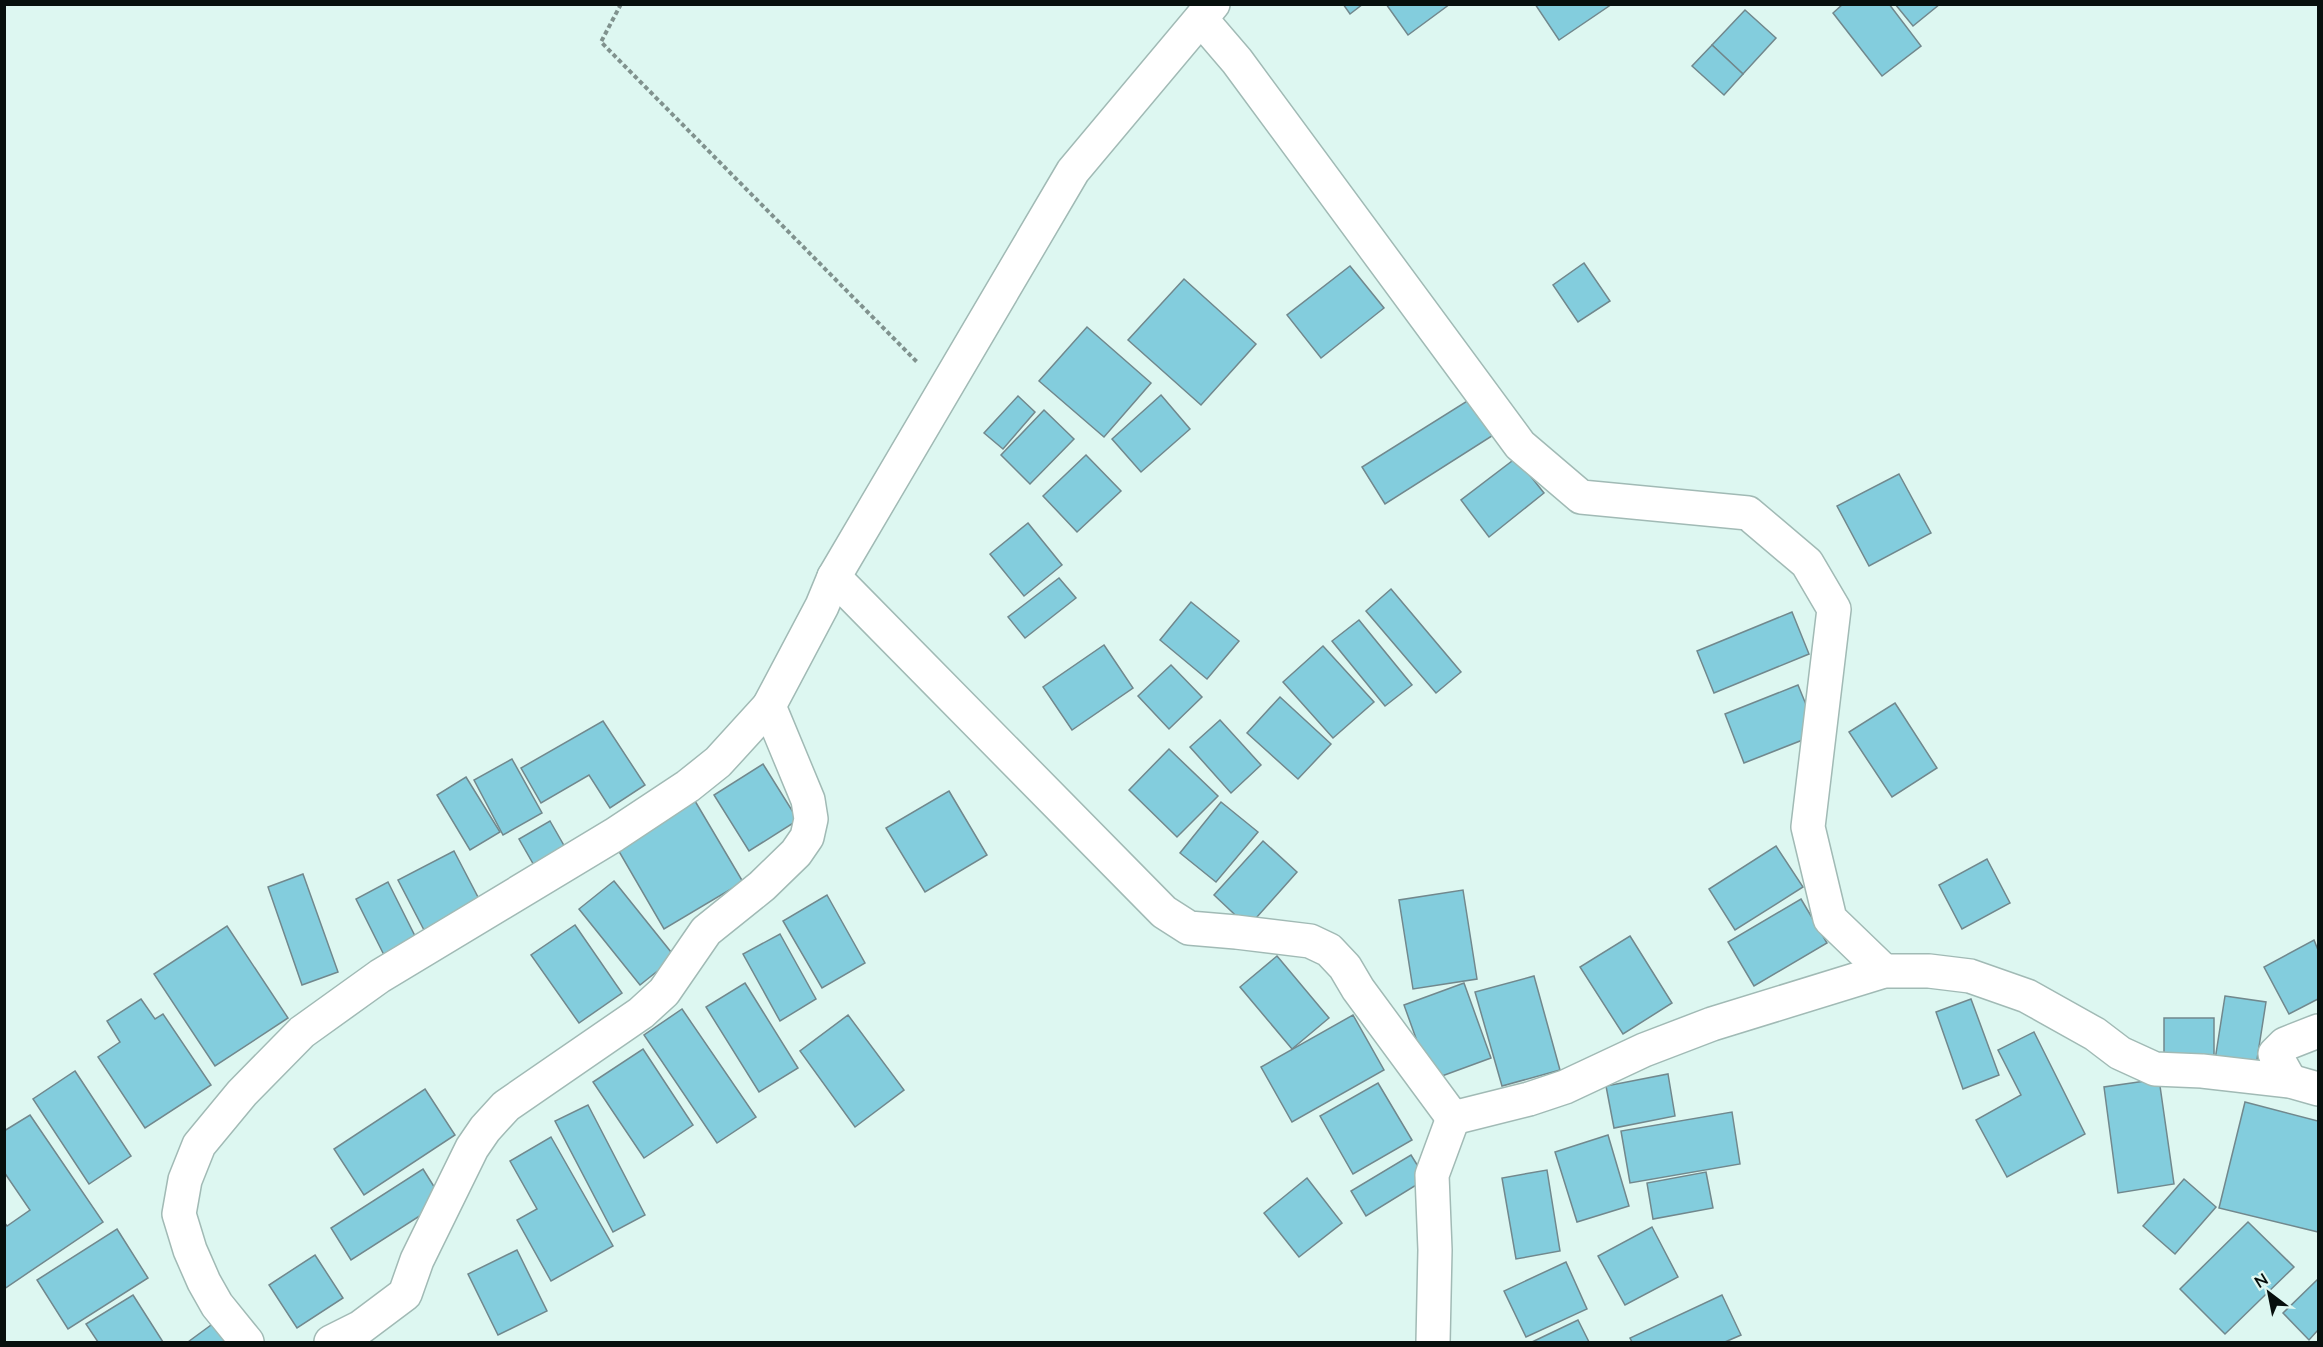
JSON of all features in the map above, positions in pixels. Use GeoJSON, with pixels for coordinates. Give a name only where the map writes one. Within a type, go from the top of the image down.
{"type":"FeatureCollection","features":[{"type":"Feature","properties":{"kind":"street"},"geometry":{"type":"LineString","coordinates":[[247,1342],[217,1305],[204,1282],[190,1250],[179,1214],[184,1180],[199,1144],[242,1093],[303,1032],[380,976],[549,875],[688,786],[718,762],[769,706],[822,606],[834,577],[1072,171],[1207,12],[1244,70],[1520,445],[1581,497],[1748,513],[1807,563],[1834,609],[1808,827],[1830,919],[1884,971]]}},
{"type":"Feature","properties":{"kind":"street"},"geometry":{"type":"LineString","coordinates":[[834,577],[1164,912],[1189,928],[1310,941],[1329,950],[1345,967],[1453,1118]]}},
{"type":"Feature","properties":{"kind":"street"},"geometry":{"type":"LineString","coordinates":[[332,1342],[361,1327],[405,1294],[417,1260],[472,1148],[485,1129],[506,1106],[641,1013],[664,992],[706,931],[762,886],[796,853],[807,837],[811,819],[808,800],[769,706]]}},
{"type":"Feature","properties":{"kind":"street"},"geometry":{"type":"LineString","coordinates":[[1453,1118],[1529,1099],[1565,1087],[1644,1050],[1712,1024],[1884,971],[1929,971],[1970,976],[2027,996],[2095,1034],[2120,1053],[2155,1069],[2202,1071],[2304,1085]]}},
{"type":"Feature","properties":{"kind":"street"},"geometry":{"type":"LineString","coordinates":[[2304,1085],[2275,1054],[2285,1044],[2319,1031]]}},
{"type":"Feature","properties":{"kind":"street"},"geometry":{"type":"LineString","coordinates":[[1433,1342],[1435,1250],[1432,1175],[1453,1118]]}},
{"type":"Feature","properties":{"kind":"path"},"geometry":{"type":"LineString","coordinates":[[621,4],[601,42],[945,391]]}},
{"type":"Feature","properties":{"kind":"building"},"geometry":{"type":"Polygon","coordinates":[[[1343,4],[1363,4],[1350,14],[1343,4]]]}},
{"type":"Feature","properties":{"kind":"building"},"geometry":{"type":"Polygon","coordinates":[[[1386,4],[1450,4],[1408,35],[1386,4]]]}},
{"type":"Feature","properties":{"kind":"building"},"geometry":{"type":"Polygon","coordinates":[[[1535,4],[1612,4],[1559,40],[1535,4]]]}},
{"type":"Feature","properties":{"kind":"building"},"geometry":{"type":"Polygon","coordinates":[[[1843,4],[1889,4],[1921,46],[1882,76],[1833,13],[1843,4]]]}},
{"type":"Feature","properties":{"kind":"building"},"geometry":{"type":"Polygon","coordinates":[[[1895,4],[1940,4],[1913,26],[1895,4]]]}},
{"type":"Feature","properties":{"kind":"building"},"geometry":{"type":"Polygon","coordinates":[[[1745,10],[1776,38],[1743,74],[1712,45],[1745,10]]]}},
{"type":"Feature","properties":{"kind":"building"},"geometry":{"type":"Polygon","coordinates":[[[1712,45],[1743,74],[1724,95],[1692,66],[1712,45]]]}},
{"type":"Feature","properties":{"kind":"building"},"geometry":{"type":"Polygon","coordinates":[[[1584,263],[1610,301],[1578,322],[1553,285],[1584,263]]]}},
{"type":"Feature","properties":{"kind":"building"},"geometry":{"type":"Polygon","coordinates":[[[1350,266],[1384,308],[1321,358],[1287,315],[1350,266]]]}},
{"type":"Feature","properties":{"kind":"building"},"geometry":{"type":"Polygon","coordinates":[[[1184,279],[1256,344],[1201,405],[1128,340],[1184,279]]]}},
{"type":"Feature","properties":{"kind":"building"},"geometry":{"type":"Polygon","coordinates":[[[1087,327],[1151,383],[1104,437],[1039,381],[1087,327]]]}},
{"type":"Feature","properties":{"kind":"building"},"geometry":{"type":"Polygon","coordinates":[[[1161,395],[1190,429],[1141,472],[1112,439],[1161,395]]]}},
{"type":"Feature","properties":{"kind":"building"},"geometry":{"type":"Polygon","coordinates":[[[1018,396],[1035,412],[1003,449],[984,433],[1018,396]]]}},
{"type":"Feature","properties":{"kind":"building"},"geometry":{"type":"Polygon","coordinates":[[[1472,398],[1495,434],[1385,504],[1362,467],[1472,398]]]}},
{"type":"Feature","properties":{"kind":"building"},"geometry":{"type":"Polygon","coordinates":[[[1044,410],[1074,439],[1030,484],[1001,455],[1044,410]]]}},
{"type":"Feature","properties":{"kind":"building"},"geometry":{"type":"Polygon","coordinates":[[[1086,455],[1121,491],[1077,532],[1043,496],[1086,455]]]}},
{"type":"Feature","properties":{"kind":"building"},"geometry":{"type":"Polygon","coordinates":[[[1516,458],[1544,493],[1489,537],[1461,500],[1516,458]]]}},
{"type":"Feature","properties":{"kind":"building"},"geometry":{"type":"Polygon","coordinates":[[[1899,474],[1931,533],[1869,566],[1837,506],[1899,474]]]}},
{"type":"Feature","properties":{"kind":"building"},"geometry":{"type":"Polygon","coordinates":[[[1028,523],[1062,565],[1024,596],[990,554],[1028,523]]]}},
{"type":"Feature","properties":{"kind":"building"},"geometry":{"type":"Polygon","coordinates":[[[1059,578],[1076,598],[1025,638],[1008,617],[1059,578]]]}},
{"type":"Feature","properties":{"kind":"building"},"geometry":{"type":"Polygon","coordinates":[[[1391,589],[1461,672],[1436,693],[1366,611],[1391,589]]]}},
{"type":"Feature","properties":{"kind":"building"},"geometry":{"type":"Polygon","coordinates":[[[1191,602],[1239,641],[1207,679],[1160,640],[1191,602]]]}},
{"type":"Feature","properties":{"kind":"building"},"geometry":{"type":"Polygon","coordinates":[[[1792,612],[1809,654],[1714,693],[1697,651],[1792,612]]]}},
{"type":"Feature","properties":{"kind":"building"},"geometry":{"type":"Polygon","coordinates":[[[1359,620],[1412,685],[1385,706],[1332,641],[1359,620]]]}},
{"type":"Feature","properties":{"kind":"building"},"geometry":{"type":"Polygon","coordinates":[[[1104,645],[1133,688],[1072,730],[1043,687],[1104,645]]]}},
{"type":"Feature","properties":{"kind":"building"},"geometry":{"type":"Polygon","coordinates":[[[1323,646],[1374,702],[1333,738],[1283,682],[1323,646]]]}},
{"type":"Feature","properties":{"kind":"building"},"geometry":{"type":"Polygon","coordinates":[[[1171,665],[1202,697],[1169,729],[1138,696],[1171,665]]]}},
{"type":"Feature","properties":{"kind":"building"},"geometry":{"type":"Polygon","coordinates":[[[1798,685],[1818,734],[1744,763],[1725,714],[1798,685]]]}},
{"type":"Feature","properties":{"kind":"building"},"geometry":{"type":"Polygon","coordinates":[[[1280,697],[1331,744],[1298,779],[1247,733],[1280,697]]]}},
{"type":"Feature","properties":{"kind":"building"},"geometry":{"type":"Polygon","coordinates":[[[1895,703],[1937,768],[1892,797],[1849,732],[1895,703]]]}},
{"type":"Feature","properties":{"kind":"building"},"geometry":{"type":"Polygon","coordinates":[[[1220,720],[1261,765],[1231,793],[1190,747],[1220,720]]]}},
{"type":"Feature","properties":{"kind":"building"},"geometry":{"type":"Polygon","coordinates":[[[603,721],[645,785],[610,808],[589,775],[541,803],[521,768],[603,721]]]}},
{"type":"Feature","properties":{"kind":"building"},"geometry":{"type":"Polygon","coordinates":[[[1169,749],[1218,796],[1177,837],[1129,790],[1169,749]]]}},
{"type":"Feature","properties":{"kind":"building"},"geometry":{"type":"Polygon","coordinates":[[[512,759],[542,813],[503,835],[474,780],[512,759]]]}},
{"type":"Feature","properties":{"kind":"building"},"geometry":{"type":"Polygon","coordinates":[[[763,764],[798,820],[749,851],[714,795],[763,764]]]}},
{"type":"Feature","properties":{"kind":"building"},"geometry":{"type":"Polygon","coordinates":[[[466,777],[500,832],[470,850],[437,795],[466,777]]]}},
{"type":"Feature","properties":{"kind":"building"},"geometry":{"type":"Polygon","coordinates":[[[949,791],[987,855],[925,892],[886,828],[949,791]]]}},
{"type":"Feature","properties":{"kind":"building"},"geometry":{"type":"Polygon","coordinates":[[[695,801],[743,882],[664,929],[617,848],[695,801]]]}},
{"type":"Feature","properties":{"kind":"building"},"geometry":{"type":"Polygon","coordinates":[[[1221,802],[1258,832],[1216,882],[1180,853],[1221,802]]]}},
{"type":"Feature","properties":{"kind":"building"},"geometry":{"type":"Polygon","coordinates":[[[550,821],[566,849],[535,867],[519,839],[550,821]]]}},
{"type":"Feature","properties":{"kind":"building"},"geometry":{"type":"Polygon","coordinates":[[[1263,841],[1297,872],[1248,927],[1214,895],[1263,841]]]}},
{"type":"Feature","properties":{"kind":"building"},"geometry":{"type":"Polygon","coordinates":[[[1776,846],[1803,887],[1735,930],[1709,889],[1776,846]]]}},
{"type":"Feature","properties":{"kind":"building"},"geometry":{"type":"Polygon","coordinates":[[[454,851],[480,901],[424,930],[398,880],[454,851]]]}},
{"type":"Feature","properties":{"kind":"building"},"geometry":{"type":"Polygon","coordinates":[[[1987,859],[2010,903],[1962,929],[1939,885],[1987,859]]]}},
{"type":"Feature","properties":{"kind":"building"},"geometry":{"type":"Polygon","coordinates":[[[303,874],[338,972],[302,985],[268,887],[303,874]]]}},
{"type":"Feature","properties":{"kind":"building"},"geometry":{"type":"Polygon","coordinates":[[[614,881],[675,957],[640,985],[579,909],[614,881]]]}},
{"type":"Feature","properties":{"kind":"building"},"geometry":{"type":"Polygon","coordinates":[[[388,882],[418,942],[386,959],[356,899],[388,882]]]}},
{"type":"Feature","properties":{"kind":"building"},"geometry":{"type":"Polygon","coordinates":[[[1463,890],[1477,979],[1413,989],[1399,900],[1463,890]]]}},
{"type":"Feature","properties":{"kind":"building"},"geometry":{"type":"Polygon","coordinates":[[[827,895],[865,963],[822,988],[783,921],[827,895]]]}},
{"type":"Feature","properties":{"kind":"building"},"geometry":{"type":"Polygon","coordinates":[[[1801,899],[1827,943],[1754,986],[1728,942],[1801,899]]]}},
{"type":"Feature","properties":{"kind":"building"},"geometry":{"type":"Polygon","coordinates":[[[575,925],[622,993],[579,1023],[531,955],[575,925]]]}},
{"type":"Feature","properties":{"kind":"building"},"geometry":{"type":"Polygon","coordinates":[[[227,926],[288,1018],[215,1066],[154,974],[227,926]]]}},
{"type":"Feature","properties":{"kind":"building"},"geometry":{"type":"Polygon","coordinates":[[[780,934],[816,999],[780,1021],[743,954],[780,934]]]}},
{"type":"Feature","properties":{"kind":"building"},"geometry":{"type":"Polygon","coordinates":[[[1630,936],[1672,1003],[1623,1034],[1580,967],[1630,936]]]}},
{"type":"Feature","properties":{"kind":"building"},"geometry":{"type":"Polygon","coordinates":[[[2314,940],[2318,950],[2318,999],[2289,1014],[2264,967],[2314,940]]]}},
{"type":"Feature","properties":{"kind":"building"},"geometry":{"type":"Polygon","coordinates":[[[1277,956],[1329,1018],[1292,1049],[1240,987],[1277,956]]]}},
{"type":"Feature","properties":{"kind":"building"},"geometry":{"type":"Polygon","coordinates":[[[1534,976],[1560,1070],[1502,1086],[1475,992],[1534,976]]]}},
{"type":"Feature","properties":{"kind":"building"},"geometry":{"type":"Polygon","coordinates":[[[745,983],[798,1068],[759,1092],[706,1007],[745,983]]]}},
{"type":"Feature","properties":{"kind":"building"},"geometry":{"type":"Polygon","coordinates":[[[1464,983],[1491,1058],[1431,1080],[1404,1005],[1464,983]]]}},
{"type":"Feature","properties":{"kind":"building"},"geometry":{"type":"Polygon","coordinates":[[[2225,996],[2266,1002],[2256,1066],[2215,1060],[2225,996]]]}},
{"type":"Feature","properties":{"kind":"building"},"geometry":{"type":"Polygon","coordinates":[[[141,999],[155,1019],[163,1014],[211,1085],[145,1128],[98,1057],[120,1042],[107,1021],[141,999]]]}},
{"type":"Feature","properties":{"kind":"building"},"geometry":{"type":"Polygon","coordinates":[[[1971,999],[1999,1075],[1963,1089],[1936,1012],[1971,999]]]}},
{"type":"Feature","properties":{"kind":"building"},"geometry":{"type":"Polygon","coordinates":[[[682,1009],[756,1117],[717,1143],[644,1035],[682,1009]]]}},
{"type":"Feature","properties":{"kind":"building"},"geometry":{"type":"Polygon","coordinates":[[[848,1015],[904,1090],[855,1127],[800,1051],[848,1015]]]}},
{"type":"Feature","properties":{"kind":"building"},"geometry":{"type":"Polygon","coordinates":[[[1353,1015],[1384,1070],[1292,1122],[1261,1067],[1353,1015]]]}},
{"type":"Feature","properties":{"kind":"building"},"geometry":{"type":"Polygon","coordinates":[[[2164,1018],[2214,1018],[2214,1066],[2164,1066],[2164,1018]]]}},
{"type":"Feature","properties":{"kind":"building"},"geometry":{"type":"Polygon","coordinates":[[[2034,1032],[2085,1134],[2007,1177],[1976,1120],[2021,1095],[1998,1050],[2034,1032]]]}},
{"type":"Feature","properties":{"kind":"building"},"geometry":{"type":"Polygon","coordinates":[[[643,1049],[693,1125],[644,1158],[593,1082],[643,1049]]]}},
{"type":"Feature","properties":{"kind":"building"},"geometry":{"type":"Polygon","coordinates":[[[75,1071],[131,1156],[89,1184],[33,1099],[75,1071]]]}},
{"type":"Feature","properties":{"kind":"building"},"geometry":{"type":"Polygon","coordinates":[[[1668,1074],[1675,1116],[1614,1128],[1606,1086],[1668,1074]]]}},
{"type":"Feature","properties":{"kind":"building"},"geometry":{"type":"Polygon","coordinates":[[[2159,1079],[2174,1184],[2118,1193],[2104,1087],[2159,1079]]]}},
{"type":"Feature","properties":{"kind":"building"},"geometry":{"type":"Polygon","coordinates":[[[1378,1083],[1412,1140],[1353,1174],[1320,1116],[1378,1083]]]}},
{"type":"Feature","properties":{"kind":"building"},"geometry":{"type":"Polygon","coordinates":[[[425,1089],[455,1135],[364,1195],[334,1149],[425,1089]]]}},
{"type":"Feature","properties":{"kind":"building"},"geometry":{"type":"Polygon","coordinates":[[[2245,1102],[2318,1121],[2318,1232],[2219,1208],[2245,1102]]]}},
{"type":"Feature","properties":{"kind":"building"},"geometry":{"type":"Polygon","coordinates":[[[588,1105],[645,1215],[613,1232],[555,1121],[588,1105]]]}},
{"type":"Feature","properties":{"kind":"building"},"geometry":{"type":"Polygon","coordinates":[[[1732,1112],[1740,1164],[1630,1183],[1621,1131],[1732,1112]]]}},
{"type":"Feature","properties":{"kind":"building"},"geometry":{"type":"Polygon","coordinates":[[[30,1115],[103,1222],[4,1289],[4,1222],[7,1226],[30,1210],[4,1172],[4,1131],[30,1115]]]}},
{"type":"Feature","properties":{"kind":"building"},"geometry":{"type":"Polygon","coordinates":[[[1608,1135],[1629,1206],[1577,1222],[1555,1152],[1608,1135]]]}},
{"type":"Feature","properties":{"kind":"building"},"geometry":{"type":"Polygon","coordinates":[[[551,1137],[613,1246],[551,1281],[517,1220],[537,1209],[510,1161],[551,1137]]]}},
{"type":"Feature","properties":{"kind":"building"},"geometry":{"type":"Polygon","coordinates":[[[1411,1155],[1426,1179],[1366,1216],[1351,1191],[1411,1155]]]}},
{"type":"Feature","properties":{"kind":"building"},"geometry":{"type":"Polygon","coordinates":[[[423,1169],[443,1201],[351,1260],[331,1228],[423,1169]]]}},
{"type":"Feature","properties":{"kind":"building"},"geometry":{"type":"Polygon","coordinates":[[[1547,1170],[1560,1251],[1516,1259],[1502,1178],[1547,1170]]]}},
{"type":"Feature","properties":{"kind":"building"},"geometry":{"type":"Polygon","coordinates":[[[1706,1172],[1713,1208],[1653,1219],[1647,1183],[1706,1172]]]}},
{"type":"Feature","properties":{"kind":"building"},"geometry":{"type":"Polygon","coordinates":[[[1307,1178],[1342,1223],[1299,1257],[1264,1213],[1307,1178]]]}},
{"type":"Feature","properties":{"kind":"building"},"geometry":{"type":"Polygon","coordinates":[[[2184,1179],[2216,1207],[2175,1254],[2143,1226],[2184,1179]]]}},
{"type":"Feature","properties":{"kind":"building"},"geometry":{"type":"Polygon","coordinates":[[[2248,1222],[2294,1267],[2225,1334],[2180,1289],[2248,1222]]]}},
{"type":"Feature","properties":{"kind":"building"},"geometry":{"type":"Polygon","coordinates":[[[1652,1227],[1678,1277],[1625,1305],[1598,1256],[1652,1227]]]}},
{"type":"Feature","properties":{"kind":"building"},"geometry":{"type":"Polygon","coordinates":[[[117,1229],[148,1278],[68,1329],[37,1280],[117,1229]]]}},
{"type":"Feature","properties":{"kind":"building"},"geometry":{"type":"Polygon","coordinates":[[[517,1250],[547,1311],[498,1335],[468,1274],[517,1250]]]}},
{"type":"Feature","properties":{"kind":"building"},"geometry":{"type":"Polygon","coordinates":[[[315,1255],[343,1298],[297,1328],[269,1285],[315,1255]]]}},
{"type":"Feature","properties":{"kind":"building"},"geometry":{"type":"Polygon","coordinates":[[[1566,1262],[1587,1309],[1526,1337],[1504,1291],[1566,1262]]]}},
{"type":"Feature","properties":{"kind":"building"},"geometry":{"type":"Polygon","coordinates":[[[2318,1279],[2318,1330],[2309,1340],[2283,1313],[2318,1279]]]}},
{"type":"Feature","properties":{"kind":"building"},"geometry":{"type":"Polygon","coordinates":[[[133,1295],[163,1342],[98,1342],[86,1324],[133,1295]]]}},
{"type":"Feature","properties":{"kind":"building"},"geometry":{"type":"Polygon","coordinates":[[[1722,1295],[1741,1335],[1725,1342],[1632,1342],[1630,1338],[1722,1295]]]}},
{"type":"Feature","properties":{"kind":"building"},"geometry":{"type":"Polygon","coordinates":[[[222,1317],[240,1342],[188,1342],[222,1317]]]}},
{"type":"Feature","properties":{"kind":"building"},"geometry":{"type":"Polygon","coordinates":[[[1578,1320],[1589,1342],[1532,1342],[1578,1320]]]}}]}
